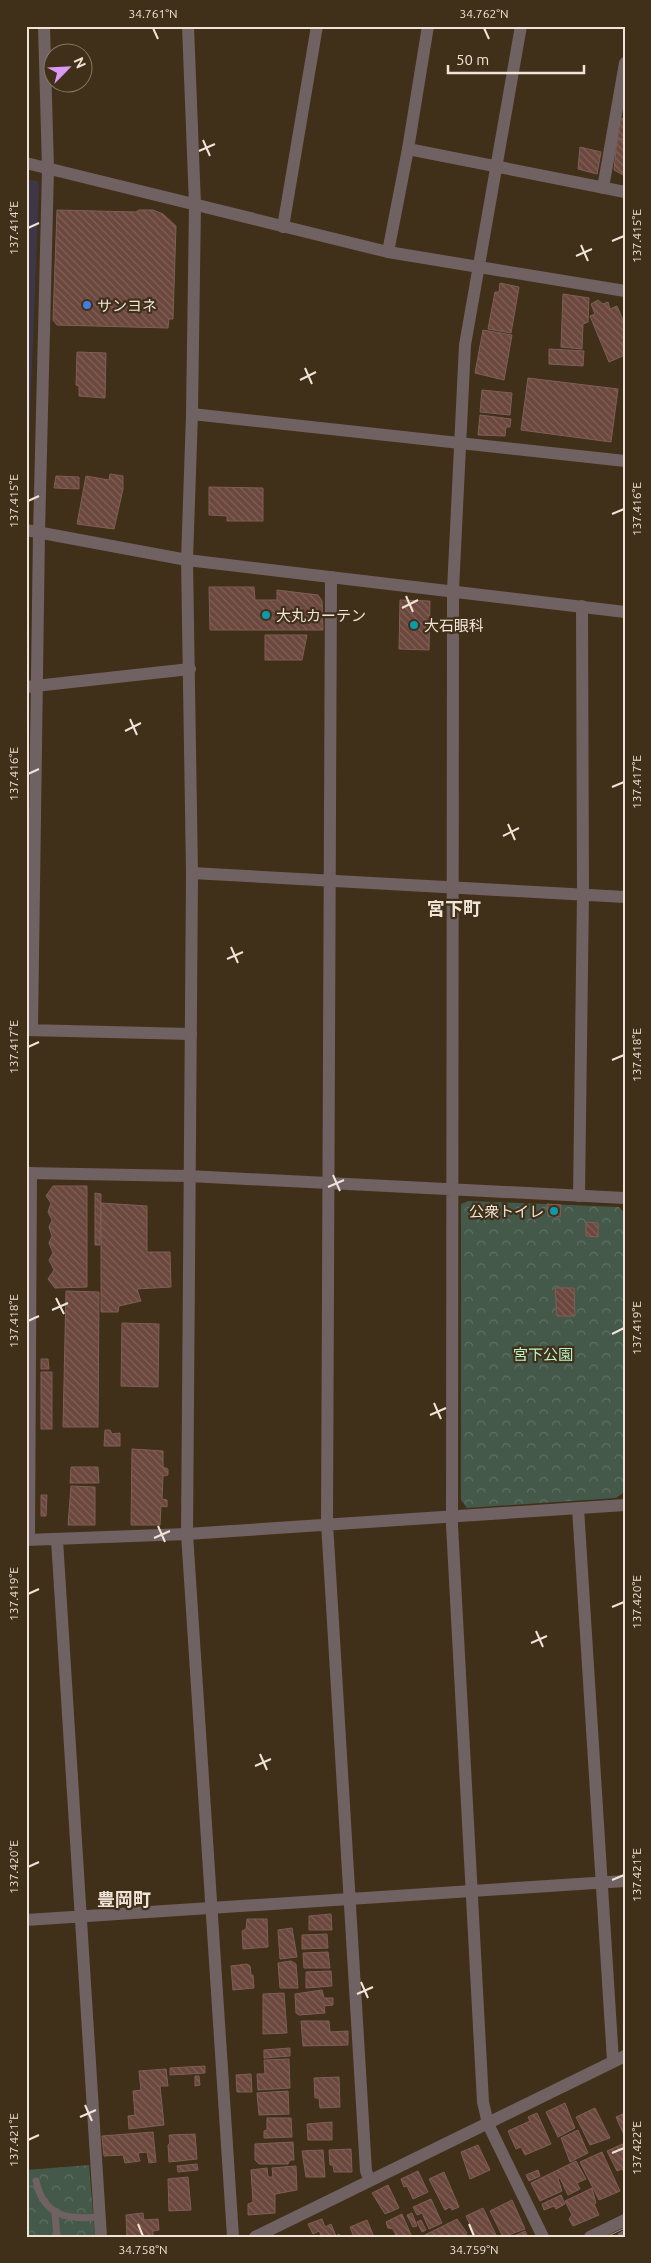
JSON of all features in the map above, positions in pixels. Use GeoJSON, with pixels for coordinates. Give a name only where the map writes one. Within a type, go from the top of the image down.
{"type":"FeatureCollection","features":[{"type":"Feature","properties":{"kind":"street"},"geometry":{"type":"LineString","coordinates":[[44,26],[48,169],[33,532],[29,1030],[190,1034]]}},
{"type":"Feature","properties":{"kind":"street"},"geometry":{"type":"LineString","coordinates":[[188,26],[195,205],[192,414],[187,560],[192,874],[188,1176],[187,1534],[210,1909],[233,2237]]}},
{"type":"Feature","properties":{"kind":"street"},"geometry":{"type":"LineString","coordinates":[[283,227],[317,26]]}},
{"type":"Feature","properties":{"kind":"street"},"geometry":{"type":"LineString","coordinates":[[388,252],[408,149],[428,26]]}},
{"type":"Feature","properties":{"kind":"street"},"geometry":{"type":"LineString","coordinates":[[521,26],[498,166],[465,344],[458,444],[453,590],[452,1517],[483,2102],[488,2124],[543,2237]]}},
{"type":"Feature","properties":{"kind":"street"},"geometry":{"type":"LineString","coordinates":[[603,188],[625,63]]}},
{"type":"Feature","properties":{"kind":"street"},"geometry":{"type":"LineString","coordinates":[[408,149],[625,192]]}},
{"type":"Feature","properties":{"kind":"street"},"geometry":{"type":"LineString","coordinates":[[26,163],[388,252],[625,291]]}},
{"type":"Feature","properties":{"kind":"street"},"geometry":{"type":"LineString","coordinates":[[192,414],[625,461]]}},
{"type":"Feature","properties":{"kind":"street"},"geometry":{"type":"LineString","coordinates":[[33,532],[187,560],[453,590],[625,612]]}},
{"type":"Feature","properties":{"kind":"street"},"geometry":{"type":"LineString","coordinates":[[331,577],[327,1523],[366,2171],[370,2182]]}},
{"type":"Feature","properties":{"kind":"street"},"geometry":{"type":"LineString","coordinates":[[579,1196],[583,894],[582,606]]}},
{"type":"Feature","properties":{"kind":"street"},"geometry":{"type":"LineString","coordinates":[[31,686],[190,669]]}},
{"type":"Feature","properties":{"kind":"street"},"geometry":{"type":"LineString","coordinates":[[192,874],[625,897]]}},
{"type":"Feature","properties":{"kind":"street"},"geometry":{"type":"LineString","coordinates":[[625,1198],[188,1176],[29,1173],[28,1540],[187,1534],[625,1504]]}},
{"type":"Feature","properties":{"kind":"street"},"geometry":{"type":"LineString","coordinates":[[578,1508],[613,2061]]}},
{"type":"Feature","properties":{"kind":"street"},"geometry":{"type":"LineString","coordinates":[[57,1540],[101,2237]]}},
{"type":"Feature","properties":{"kind":"street"},"geometry":{"type":"LineString","coordinates":[[26,1920],[625,1881]]}},
{"type":"Feature","properties":{"kind":"street"},"geometry":{"type":"LineString","coordinates":[[255,2237],[625,2056]]}},
{"type":"Feature","properties":{"kind":"street"},"geometry":{"type":"LineString","coordinates":[[590,2237],[622,2222],[623,2236]]}},
{"type":"Feature","properties":{"kind":"lane"},"geometry":{"type":"LineString","coordinates":[[36,2181],[46,2206],[55,2213],[74,2218],[100,2217]]}},
{"type":"Feature","properties":{"kind":"lane"},"geometry":{"type":"LineString","coordinates":[[55,2213],[57,2237]]}},
{"type":"Feature","properties":{"kind":"shaded area"},"geometry":{"type":"Polygon","coordinates":[[[26,179],[37,181],[39,185],[26,520],[26,179]]]}},
{"type":"Feature","properties":{"kind":"green space","name":"宮下公園"},"geometry":{"type":"Polygon","coordinates":[[[468,1201],[619,1207],[625,1214],[623,1493],[616,1498],[467,1508],[461,1500],[461,1204],[468,1201]]]}},
{"type":"Feature","properties":{"kind":"green space"},"geometry":{"type":"Polygon","coordinates":[[[89,2165],[95,2237],[26,2237],[26,2170],[89,2165]]]}},
{"type":"Feature","properties":{"kind":"building"},"geometry":{"type":"Polygon","coordinates":[[[620,118],[625,119],[625,139],[617,138],[620,118]]]}},
{"type":"Feature","properties":{"kind":"building"},"geometry":{"type":"Polygon","coordinates":[[[617,139],[625,140],[625,176],[614,170],[617,139]]]}},
{"type":"Feature","properties":{"kind":"building"},"geometry":{"type":"Polygon","coordinates":[[[580,147],[601,152],[597,174],[578,169],[580,147]]]}},
{"type":"Feature","properties":{"kind":"building"},"geometry":{"type":"Polygon","coordinates":[[[57,210],[136,212],[139,210],[153,210],[163,214],[176,226],[173,319],[169,319],[168,328],[57,325],[53,320],[57,210]]]}},
{"type":"Feature","properties":{"kind":"building"},"geometry":{"type":"Polygon","coordinates":[[[500,283],[519,287],[511,333],[488,329],[495,292],[499,292],[500,283]]]}},
{"type":"Feature","properties":{"kind":"building"},"geometry":{"type":"Polygon","coordinates":[[[563,294],[589,298],[588,322],[583,324],[582,349],[561,347],[563,294]]]}},
{"type":"Feature","properties":{"kind":"building"},"geometry":{"type":"Polygon","coordinates":[[[598,300],[603,304],[608,302],[610,309],[617,306],[625,325],[625,342],[622,343],[625,355],[609,362],[590,316],[595,314],[591,304],[598,300]]]}},
{"type":"Feature","properties":{"kind":"building"},"geometry":{"type":"Polygon","coordinates":[[[483,330],[512,335],[504,380],[475,373],[483,330]]]}},
{"type":"Feature","properties":{"kind":"building"},"geometry":{"type":"Polygon","coordinates":[[[549,349],[584,351],[583,366],[549,364],[549,349]]]}},
{"type":"Feature","properties":{"kind":"building"},"geometry":{"type":"Polygon","coordinates":[[[77,352],[106,353],[105,398],[79,396],[79,386],[76,385],[77,352]]]}},
{"type":"Feature","properties":{"kind":"building"},"geometry":{"type":"Polygon","coordinates":[[[528,378],[618,389],[611,442],[521,430],[528,378]]]}},
{"type":"Feature","properties":{"kind":"building"},"geometry":{"type":"Polygon","coordinates":[[[482,390],[512,393],[510,415],[480,412],[482,390]]]}},
{"type":"Feature","properties":{"kind":"building"},"geometry":{"type":"Polygon","coordinates":[[[480,415],[511,419],[510,427],[506,427],[505,436],[478,435],[480,415]]]}},
{"type":"Feature","properties":{"kind":"building"},"geometry":{"type":"Polygon","coordinates":[[[110,474],[123,476],[123,489],[114,529],[77,524],[86,476],[109,480],[110,474]]]}},
{"type":"Feature","properties":{"kind":"building"},"geometry":{"type":"Polygon","coordinates":[[[56,476],[79,477],[79,489],[54,488],[56,476]]]}},
{"type":"Feature","properties":{"kind":"building"},"geometry":{"type":"Polygon","coordinates":[[[209,487],[263,488],[263,521],[227,521],[227,516],[209,515],[209,487]]]}},
{"type":"Feature","properties":{"kind":"building","name":"大丸カーテン"},"geometry":{"type":"Polygon","coordinates":[[[209,587],[254,587],[255,600],[277,600],[277,590],[318,595],[322,601],[323,630],[210,630],[209,587]]]}},
{"type":"Feature","properties":{"kind":"building","name":"大石眼科"},"geometry":{"type":"Polygon","coordinates":[[[400,600],[430,601],[429,650],[399,649],[400,600]]]}},
{"type":"Feature","properties":{"kind":"building"},"geometry":{"type":"Polygon","coordinates":[[[265,635],[307,635],[302,660],[265,660],[265,635]]]}},
{"type":"Feature","properties":{"kind":"building"},"geometry":{"type":"Polygon","coordinates":[[[53,1186],[87,1186],[87,1287],[55,1288],[48,1279],[54,1270],[49,1260],[53,1253],[49,1243],[52,1236],[49,1227],[52,1220],[48,1212],[51,1203],[46,1196],[53,1186]]]}},
{"type":"Feature","properties":{"kind":"building"},"geometry":{"type":"Polygon","coordinates":[[[95,1193],[101,1194],[100,1245],[95,1245],[95,1193]]]}},
{"type":"Feature","properties":{"kind":"building"},"geometry":{"type":"Polygon","coordinates":[[[101,1203],[147,1206],[147,1252],[170,1252],[171,1287],[137,1289],[141,1301],[119,1306],[118,1312],[101,1312],[101,1203]]]}},
{"type":"Feature","properties":{"kind":"building","name":"公衆トイレ"},"geometry":{"type":"Polygon","coordinates":[[[547,1204],[561,1205],[560,1217],[548,1216],[547,1204]]]}},
{"type":"Feature","properties":{"kind":"building"},"geometry":{"type":"Polygon","coordinates":[[[586,1222],[598,1223],[598,1237],[586,1236],[586,1222]]]}},
{"type":"Feature","properties":{"kind":"building"},"geometry":{"type":"Polygon","coordinates":[[[555,1288],[574,1288],[575,1316],[557,1316],[555,1288]]]}},
{"type":"Feature","properties":{"kind":"building"},"geometry":{"type":"Polygon","coordinates":[[[66,1291],[99,1292],[98,1427],[63,1427],[66,1291]]]}},
{"type":"Feature","properties":{"kind":"building"},"geometry":{"type":"Polygon","coordinates":[[[122,1323],[159,1324],[158,1387],[121,1386],[122,1323]]]}},
{"type":"Feature","properties":{"kind":"building"},"geometry":{"type":"Polygon","coordinates":[[[41,1359],[48,1359],[49,1369],[41,1369],[41,1359]]]}},
{"type":"Feature","properties":{"kind":"building"},"geometry":{"type":"Polygon","coordinates":[[[41,1372],[52,1372],[52,1429],[41,1429],[41,1372]]]}},
{"type":"Feature","properties":{"kind":"building"},"geometry":{"type":"Polygon","coordinates":[[[105,1430],[110,1430],[112,1434],[120,1433],[120,1446],[104,1446],[105,1430]]]}},
{"type":"Feature","properties":{"kind":"building"},"geometry":{"type":"Polygon","coordinates":[[[132,1449],[163,1451],[163,1467],[168,1469],[168,1475],[163,1476],[162,1499],[167,1500],[167,1507],[161,1506],[160,1525],[131,1525],[132,1449]]]}},
{"type":"Feature","properties":{"kind":"building"},"geometry":{"type":"Polygon","coordinates":[[[71,1467],[98,1467],[99,1483],[70,1483],[71,1467]]]}},
{"type":"Feature","properties":{"kind":"building"},"geometry":{"type":"Polygon","coordinates":[[[71,1486],[95,1487],[95,1525],[68,1525],[71,1486]]]}},
{"type":"Feature","properties":{"kind":"building"},"geometry":{"type":"Polygon","coordinates":[[[41,1495],[47,1495],[46,1516],[41,1516],[41,1495]]]}},
{"type":"Feature","properties":{"kind":"building"},"geometry":{"type":"Polygon","coordinates":[[[331,1914],[332,1930],[309,1930],[309,1916],[331,1914]]]}},
{"type":"Feature","properties":{"kind":"building"},"geometry":{"type":"Polygon","coordinates":[[[247,1919],[267,1919],[268,1947],[243,1949],[242,1931],[246,1929],[247,1919]]]}},
{"type":"Feature","properties":{"kind":"building"},"geometry":{"type":"Polygon","coordinates":[[[292,1928],[297,1957],[280,1959],[278,1930],[292,1928]]]}},
{"type":"Feature","properties":{"kind":"building"},"geometry":{"type":"Polygon","coordinates":[[[327,1934],[328,1948],[302,1949],[302,1935],[327,1934]]]}},
{"type":"Feature","properties":{"kind":"building"},"geometry":{"type":"Polygon","coordinates":[[[328,1952],[330,1968],[304,1968],[303,1953],[328,1952]]]}},
{"type":"Feature","properties":{"kind":"building"},"geometry":{"type":"Polygon","coordinates":[[[291,1961],[296,1964],[298,1988],[280,1988],[278,1963],[291,1961]]]}},
{"type":"Feature","properties":{"kind":"building"},"geometry":{"type":"Polygon","coordinates":[[[247,1964],[250,1966],[251,1975],[253,1975],[254,1988],[233,1990],[231,1966],[247,1964]]]}},
{"type":"Feature","properties":{"kind":"building"},"geometry":{"type":"Polygon","coordinates":[[[331,1971],[332,1986],[306,1988],[306,1972],[331,1971]]]}},
{"type":"Feature","properties":{"kind":"building"},"geometry":{"type":"Polygon","coordinates":[[[322,1990],[324,1998],[333,1998],[333,2005],[324,2006],[325,2013],[299,2015],[296,2013],[295,1994],[322,1990]]]}},
{"type":"Feature","properties":{"kind":"building"},"geometry":{"type":"Polygon","coordinates":[[[284,1993],[287,2033],[263,2034],[263,1994],[284,1993]]]}},
{"type":"Feature","properties":{"kind":"building"},"geometry":{"type":"Polygon","coordinates":[[[301,2021],[329,2021],[330,2032],[348,2031],[348,2045],[303,2046],[301,2021]]]}},
{"type":"Feature","properties":{"kind":"building"},"geometry":{"type":"Polygon","coordinates":[[[290,2048],[290,2056],[264,2058],[264,2050],[290,2048]]]}},
{"type":"Feature","properties":{"kind":"building"},"geometry":{"type":"Polygon","coordinates":[[[289,2059],[290,2088],[258,2090],[257,2074],[265,2074],[264,2060],[289,2059]]]}},
{"type":"Feature","properties":{"kind":"building"},"geometry":{"type":"Polygon","coordinates":[[[205,2066],[205,2073],[170,2075],[170,2068],[205,2066]]]}},
{"type":"Feature","properties":{"kind":"building"},"geometry":{"type":"Polygon","coordinates":[[[166,2069],[168,2086],[160,2086],[164,2125],[129,2129],[128,2116],[135,2115],[133,2091],[141,2090],[139,2071],[166,2069]]]}},
{"type":"Feature","properties":{"kind":"building"},"geometry":{"type":"Polygon","coordinates":[[[251,2074],[252,2092],[237,2092],[236,2075],[251,2074]]]}},
{"type":"Feature","properties":{"kind":"building"},"geometry":{"type":"Polygon","coordinates":[[[195,2076],[199,2076],[200,2085],[195,2086],[195,2076]]]}},
{"type":"Feature","properties":{"kind":"building"},"geometry":{"type":"Polygon","coordinates":[[[339,2077],[340,2107],[320,2108],[319,2098],[315,2098],[314,2078],[339,2077]]]}},
{"type":"Feature","properties":{"kind":"building"},"geometry":{"type":"Polygon","coordinates":[[[288,2091],[289,2114],[259,2115],[257,2093],[288,2091]]]}},
{"type":"Feature","properties":{"kind":"building"},"geometry":{"type":"Polygon","coordinates":[[[565,2103],[575,2128],[558,2137],[546,2112],[565,2103]]]}},
{"type":"Feature","properties":{"kind":"building"},"geometry":{"type":"Polygon","coordinates":[[[595,2108],[610,2138],[590,2145],[576,2117],[595,2108]]]}},
{"type":"Feature","properties":{"kind":"building"},"geometry":{"type":"Polygon","coordinates":[[[537,2113],[551,2144],[525,2155],[521,2147],[516,2149],[508,2131],[530,2121],[528,2117],[537,2113]]]}},
{"type":"Feature","properties":{"kind":"building"},"geometry":{"type":"Polygon","coordinates":[[[625,2113],[625,2135],[624,2135],[616,2117],[625,2113]]]}},
{"type":"Feature","properties":{"kind":"building"},"geometry":{"type":"Polygon","coordinates":[[[267,2118],[291,2118],[292,2137],[264,2138],[264,2131],[267,2130],[267,2118]]]}},
{"type":"Feature","properties":{"kind":"building"},"geometry":{"type":"Polygon","coordinates":[[[332,2122],[332,2140],[308,2140],[307,2124],[332,2122]]]}},
{"type":"Feature","properties":{"kind":"building"},"geometry":{"type":"Polygon","coordinates":[[[578,2130],[588,2153],[570,2162],[561,2138],[578,2130]]]}},
{"type":"Feature","properties":{"kind":"building"},"geometry":{"type":"Polygon","coordinates":[[[153,2132],[156,2162],[149,2163],[147,2152],[138,2153],[140,2161],[125,2163],[123,2155],[104,2156],[102,2136],[153,2132]]]}},
{"type":"Feature","properties":{"kind":"building"},"geometry":{"type":"Polygon","coordinates":[[[195,2134],[197,2159],[169,2162],[169,2135],[195,2134]]]}},
{"type":"Feature","properties":{"kind":"building"},"geometry":{"type":"Polygon","coordinates":[[[293,2142],[294,2160],[290,2160],[288,2164],[259,2164],[255,2160],[255,2144],[293,2142]]]}},
{"type":"Feature","properties":{"kind":"building"},"geometry":{"type":"Polygon","coordinates":[[[625,2143],[625,2174],[622,2169],[617,2171],[607,2151],[625,2143]]]}},
{"type":"Feature","properties":{"kind":"building"},"geometry":{"type":"Polygon","coordinates":[[[478,2145],[490,2170],[470,2179],[461,2152],[478,2145]]]}},
{"type":"Feature","properties":{"kind":"building"},"geometry":{"type":"Polygon","coordinates":[[[351,2149],[352,2172],[334,2172],[333,2165],[330,2165],[329,2150],[351,2149]]]}},
{"type":"Feature","properties":{"kind":"building"},"geometry":{"type":"Polygon","coordinates":[[[323,2150],[325,2177],[306,2177],[302,2151],[323,2150]]]}},
{"type":"Feature","properties":{"kind":"building"},"geometry":{"type":"Polygon","coordinates":[[[602,2152],[620,2191],[599,2200],[580,2162],[602,2152]]]}},
{"type":"Feature","properties":{"kind":"building"},"geometry":{"type":"Polygon","coordinates":[[[576,2161],[586,2179],[577,2183],[580,2189],[568,2195],[560,2178],[558,2179],[562,2191],[540,2201],[531,2183],[576,2161]]]}},
{"type":"Feature","properties":{"kind":"building"},"geometry":{"type":"Polygon","coordinates":[[[197,2164],[198,2170],[178,2172],[177,2166],[197,2164]]]}},
{"type":"Feature","properties":{"kind":"building"},"geometry":{"type":"Polygon","coordinates":[[[296,2166],[297,2190],[275,2194],[275,2213],[248,2215],[248,2204],[253,2202],[251,2170],[267,2168],[268,2177],[273,2177],[272,2168],[296,2166]]]}},
{"type":"Feature","properties":{"kind":"building"},"geometry":{"type":"Polygon","coordinates":[[[538,2170],[540,2176],[529,2181],[526,2175],[538,2170]]]}},
{"type":"Feature","properties":{"kind":"building"},"geometry":{"type":"Polygon","coordinates":[[[418,2171],[428,2192],[413,2199],[407,2186],[404,2187],[401,2179],[418,2171]]]}},
{"type":"Feature","properties":{"kind":"building"},"geometry":{"type":"Polygon","coordinates":[[[444,2172],[459,2207],[452,2210],[450,2207],[445,2210],[429,2179],[444,2172]]]}},
{"type":"Feature","properties":{"kind":"building"},"geometry":{"type":"Polygon","coordinates":[[[188,2177],[191,2210],[169,2211],[168,2179],[188,2177]]]}},
{"type":"Feature","properties":{"kind":"building"},"geometry":{"type":"Polygon","coordinates":[[[388,2185],[399,2208],[385,2214],[372,2193],[388,2185]]]}},
{"type":"Feature","properties":{"kind":"building"},"geometry":{"type":"Polygon","coordinates":[[[592,2188],[596,2203],[594,2204],[599,2215],[573,2226],[569,2219],[572,2215],[565,2201],[592,2188]]]}},
{"type":"Feature","properties":{"kind":"building"},"geometry":{"type":"Polygon","coordinates":[[[561,2195],[565,2204],[556,2209],[554,2206],[544,2210],[542,2204],[561,2195]]]}},
{"type":"Feature","properties":{"kind":"building"},"geometry":{"type":"Polygon","coordinates":[[[431,2199],[442,2223],[429,2229],[422,2213],[417,2215],[413,2207],[431,2199]]]}},
{"type":"Feature","properties":{"kind":"building"},"geometry":{"type":"Polygon","coordinates":[[[512,2200],[525,2229],[503,2237],[490,2211],[512,2200]]]}},
{"type":"Feature","properties":{"kind":"building"},"geometry":{"type":"Polygon","coordinates":[[[483,2208],[497,2237],[476,2237],[466,2216],[483,2208]]]}},
{"type":"Feature","properties":{"kind":"building"},"geometry":{"type":"Polygon","coordinates":[[[143,2213],[144,2220],[158,2219],[159,2230],[153,2231],[153,2237],[127,2237],[126,2215],[143,2213]]]}},
{"type":"Feature","properties":{"kind":"building"},"geometry":{"type":"Polygon","coordinates":[[[412,2213],[417,2226],[413,2227],[407,2215],[412,2213]]]}},
{"type":"Feature","properties":{"kind":"building"},"geometry":{"type":"Polygon","coordinates":[[[402,2214],[412,2237],[397,2237],[393,2229],[388,2228],[386,2222],[402,2214]]]}},
{"type":"Feature","properties":{"kind":"building"},"geometry":{"type":"Polygon","coordinates":[[[322,2219],[325,2227],[331,2224],[336,2236],[339,2234],[340,2237],[322,2237],[319,2231],[313,2234],[308,2224],[322,2219]]]}},
{"type":"Feature","properties":{"kind":"building"},"geometry":{"type":"Polygon","coordinates":[[[457,2219],[467,2233],[465,2237],[421,2237],[457,2219]]]}},
{"type":"Feature","properties":{"kind":"building"},"geometry":{"type":"Polygon","coordinates":[[[367,2220],[374,2237],[354,2237],[350,2227],[367,2220]]]}},
{"type":"Feature","properties":{"kind":"building"},"geometry":{"type":"Polygon","coordinates":[[[421,2220],[426,2230],[422,2232],[417,2222],[421,2220]]]}},
{"type":"Feature","properties":{"kind":"building"},"geometry":{"type":"Polygon","coordinates":[[[525,2231],[528,2237],[512,2237],[525,2231]]]}},
{"type":"Feature","properties":{"kind":"tram line"},"geometry":{"type":"LineString","coordinates":[[606,2237],[625,2228]]}},
{"type":"Feature","properties":{"kind":"place","name":"サンヨネ"},"geometry":{"type":"Point","coordinates":[87,305]}},
{"type":"Feature","properties":{"kind":"place","name":"大丸カーテン"},"geometry":{"type":"Point","coordinates":[266,615]}},
{"type":"Feature","properties":{"kind":"place","name":"大石眼科"},"geometry":{"type":"Point","coordinates":[414,625]}},
{"type":"Feature","properties":{"kind":"place","name":"公衆トイレ"},"geometry":{"type":"Point","coordinates":[554,1211]}},
{"type":"Feature","properties":{"kind":"district","name":"宮下町"},"geometry":{"type":"Point","coordinates":[454,908]}},
{"type":"Feature","properties":{"kind":"district","name":"豊岡町"},"geometry":{"type":"Point","coordinates":[124,1899]}}]}
